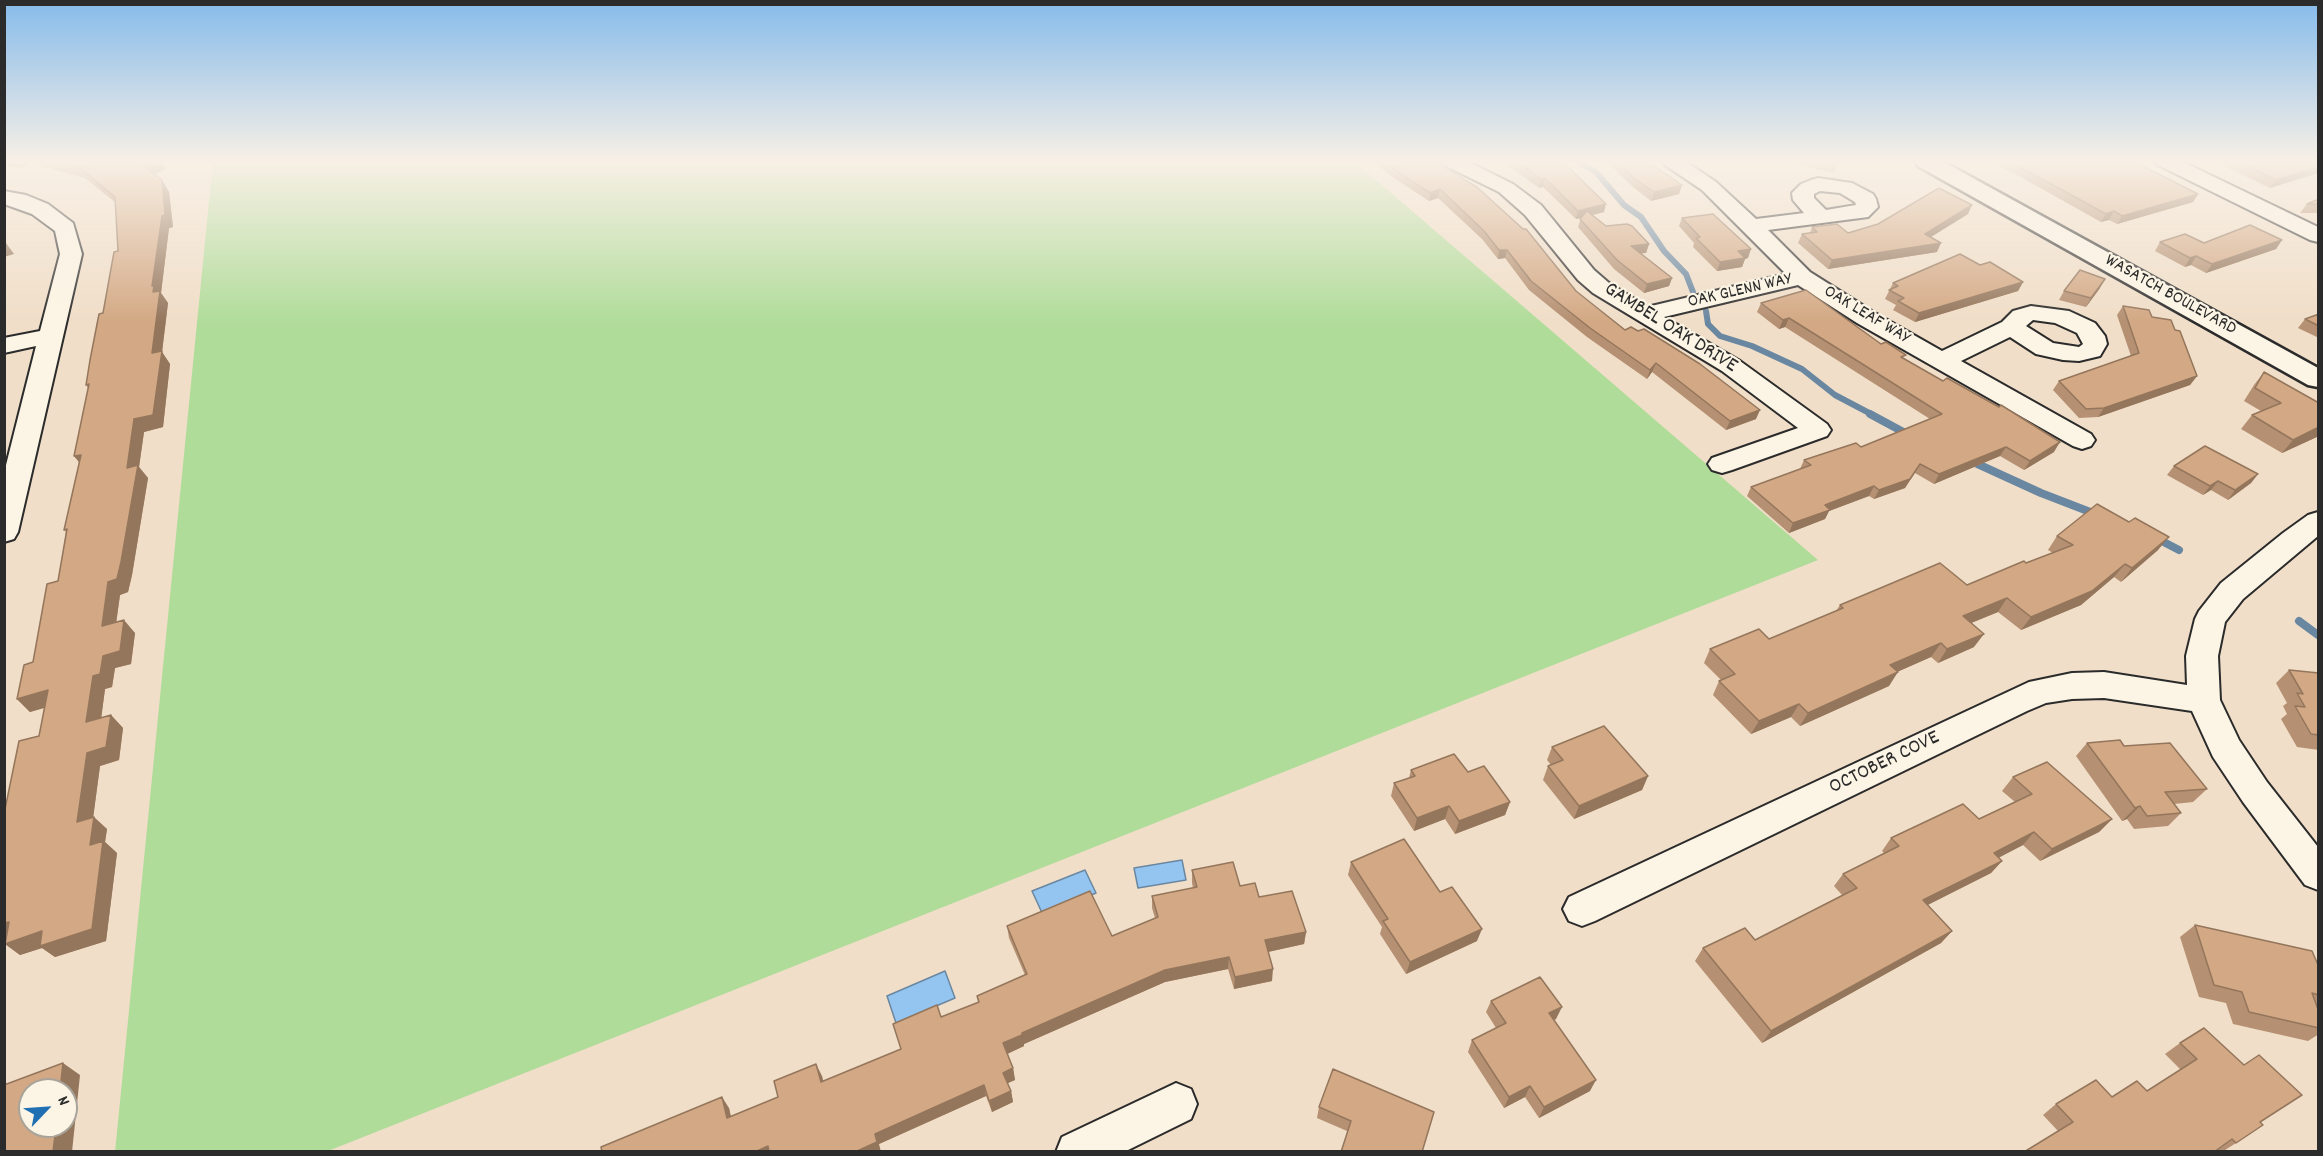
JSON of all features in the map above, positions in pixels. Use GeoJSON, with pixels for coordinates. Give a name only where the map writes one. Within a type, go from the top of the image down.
{"type":"FeatureCollection","features":[{"type":"Feature","properties":{"kind":"main road","name":"WASATCH BOULEVARD"},"geometry":{"type":"LineString","coordinates":[[2023,215],[2319,379]]}},
{"type":"Feature","properties":{"kind":"street"},"geometry":{"type":"LineString","coordinates":[[4,532],[71,254],[65,228],[48,215]]}},
{"type":"Feature","properties":{"kind":"street","name":"GAMBEL OAK DRIVE"},"geometry":{"type":"LineString","coordinates":[[1535,215],[1554,234],[1586,275],[1608,293],[1731,366],[1818,430],[1722,464]]}},
{"type":"Feature","properties":{"kind":"street","name":"OAK LEAF WAY"},"geometry":{"type":"LineString","coordinates":[[1739,215],[1802,278],[1941,361],[2082,440]]}},
{"type":"Feature","properties":{"kind":"street"},"geometry":{"type":"LineString","coordinates":[[2277,215],[2319,235]]}},
{"type":"Feature","properties":{"kind":"street"},"geometry":{"type":"LineString","coordinates":[[1751,226],[1821,217]]}},
{"type":"Feature","properties":{"kind":"street","name":"OAK GLENN WAY"},"geometry":{"type":"LineString","coordinates":[[1643,315],[1802,278]]}},
{"type":"Feature","properties":{"kind":"street"},"geometry":{"type":"LineString","coordinates":[[1941,361],[2011,327]]}},
{"type":"Feature","properties":{"kind":"street"},"geometry":{"type":"LineString","coordinates":[[4,346],[50,336]]}},
{"type":"Feature","properties":{"kind":"street"},"geometry":{"type":"LineString","coordinates":[[2319,522],[2293,540],[2232,591],[2210,619],[2202,656],[2204,700],[2225,747],[2255,792],[2319,874]]}},
{"type":"Feature","properties":{"kind":"street","name":"OCTOBER COVE"},"geometry":{"type":"LineString","coordinates":[[1582,909],[2015,702],[2042,692],[2072,686],[2104,685],[2204,700]]}},
{"type":"Feature","properties":{"kind":"street"},"geometry":{"type":"LineString","coordinates":[[1077,1152],[1176,1104]]}},
{"type":"Feature","properties":{"kind":"green space"},"geometry":{"type":"Polygon","coordinates":[[[208,215],[1417,215],[1818,560],[328,1151],[115,1152],[208,215]]]}},
{"type":"Feature","properties":{"kind":"water"},"geometry":{"type":"Polygon","coordinates":[[[1182,860],[1186,880],[1138,888],[1134,868],[1182,860]]]}},
{"type":"Feature","properties":{"kind":"water"},"geometry":{"type":"Polygon","coordinates":[[[1085,870],[1096,893],[1043,915],[1032,891],[1085,870]]]}},
{"type":"Feature","properties":{"kind":"water"},"geometry":{"type":"Polygon","coordinates":[[[945,971],[955,998],[896,1023],[887,996],[945,971]]]}},
{"type":"Feature","properties":{"kind":"building"},"geometry":{"type":"Polygon","coordinates":[[[116,215],[165,215],[162,216],[152,286],[154,286],[153,292],[160,291],[152,353],[162,351],[153,415],[134,419],[127,468],[138,465],[121,562],[117,579],[108,582],[102,626],[124,620],[120,651],[103,656],[100,674],[93,676],[86,722],[111,715],[106,747],[87,753],[77,822],[94,817],[90,845],[103,841],[92,929],[40,946],[42,931],[5,944],[9,922],[4,923],[4,814],[19,741],[39,736],[48,690],[17,699],[24,665],[33,662],[47,584],[58,581],[67,529],[64,530],[81,455],[74,456],[89,384],[86,385],[90,360],[99,314],[103,313],[114,252],[118,251],[116,215]]]}},
{"type":"Feature","properties":{"kind":"building"},"geometry":{"type":"Polygon","coordinates":[[[1467,215],[1508,215],[1523,229],[1526,229],[1576,291],[1625,330],[1631,327],[1638,331],[1644,329],[1700,364],[1760,410],[1730,421],[1656,363],[1650,370],[1590,328],[1531,281],[1507,250],[1499,250],[1467,215]]]}},
{"type":"Feature","properties":{"kind":"building"},"geometry":{"type":"Polygon","coordinates":[[[1584,215],[1592,215],[1606,226],[1627,224],[1632,226],[1649,244],[1631,246],[1672,278],[1647,284],[1617,260],[1580,219],[1584,215]]]}},
{"type":"Feature","properties":{"kind":"building"},"geometry":{"type":"Polygon","coordinates":[[[1714,215],[1751,249],[1738,251],[1745,258],[1720,262],[1696,238],[1700,237],[1682,218],[1714,215]]]}},
{"type":"Feature","properties":{"kind":"building"},"geometry":{"type":"Polygon","coordinates":[[[1893,215],[1956,215],[1925,234],[1941,243],[1832,260],[1802,234],[1817,232],[1812,227],[1837,224],[1848,233],[1878,224],[1893,215]]]}},
{"type":"Feature","properties":{"kind":"building"},"geometry":{"type":"Polygon","coordinates":[[[2250,225],[2282,240],[2212,264],[2196,256],[2190,258],[2160,242],[2185,234],[2204,243],[2250,225]]]}},
{"type":"Feature","properties":{"kind":"building"},"geometry":{"type":"Polygon","coordinates":[[[1960,254],[1980,265],[1990,262],[2023,282],[1919,313],[1898,301],[1904,298],[1889,290],[1898,286],[1893,283],[1960,254]]]}},
{"type":"Feature","properties":{"kind":"building"},"geometry":{"type":"Polygon","coordinates":[[[2080,270],[2105,279],[2091,298],[2064,291],[2080,270]]]}},
{"type":"Feature","properties":{"kind":"building"},"geometry":{"type":"Polygon","coordinates":[[[1806,290],[1881,344],[1886,342],[1906,355],[1901,357],[1943,381],[1947,378],[1999,407],[2001,405],[2060,442],[2030,461],[2006,447],[1939,474],[1920,464],[1910,479],[1879,490],[1874,486],[1825,505],[1830,510],[1793,523],[1751,487],[1811,465],[1804,460],[1856,443],[1861,447],[1942,414],[1789,318],[1783,320],[1761,303],[1806,290]]]}},
{"type":"Feature","properties":{"kind":"building"},"geometry":{"type":"Polygon","coordinates":[[[2123,306],[2149,310],[2152,317],[2171,320],[2175,330],[2180,331],[2197,376],[2104,408],[2086,409],[2059,381],[2139,353],[2123,306]]]}},
{"type":"Feature","properties":{"kind":"building"},"geometry":{"type":"Polygon","coordinates":[[[2319,314],[2319,326],[2305,319],[2319,314]]]}},
{"type":"Feature","properties":{"kind":"building"},"geometry":{"type":"Polygon","coordinates":[[[2264,372],[2319,403],[2319,427],[2293,440],[2252,415],[2281,403],[2255,388],[2264,372]]]}},
{"type":"Feature","properties":{"kind":"building"},"geometry":{"type":"Polygon","coordinates":[[[2205,446],[2258,474],[2235,490],[2218,481],[2210,486],[2174,466],[2205,446]]]}},
{"type":"Feature","properties":{"kind":"building"},"geometry":{"type":"Polygon","coordinates":[[[2097,504],[2129,522],[2135,518],[2169,537],[2132,568],[2125,564],[2092,591],[2031,617],[2007,598],[1963,616],[1984,634],[1947,649],[1941,643],[1890,665],[1898,672],[1808,713],[1799,704],[1759,721],[1719,681],[1735,674],[1710,649],[1759,629],[1769,639],[1843,608],[1840,605],[1940,563],[1967,585],[2024,561],[2026,563],[2073,545],[2057,536],[2097,504]]]}},
{"type":"Feature","properties":{"kind":"building"},"geometry":{"type":"Polygon","coordinates":[[[2289,670],[2319,673],[2319,735],[2311,734],[2295,706],[2305,707],[2297,693],[2303,694],[2289,670]]]}},
{"type":"Feature","properties":{"kind":"building"},"geometry":{"type":"Polygon","coordinates":[[[1604,726],[1648,776],[1579,806],[1548,766],[1563,760],[1552,747],[1604,726]]]}},
{"type":"Feature","properties":{"kind":"building"},"geometry":{"type":"Polygon","coordinates":[[[2120,740],[2124,746],[2170,743],[2207,789],[2165,792],[2181,813],[2147,816],[2140,806],[2135,808],[2087,743],[2120,740]]]}},
{"type":"Feature","properties":{"kind":"building"},"geometry":{"type":"Polygon","coordinates":[[[1454,754],[1468,772],[1484,766],[1510,802],[1459,821],[1449,806],[1417,818],[1394,783],[1415,776],[1411,770],[1454,754]]]}},
{"type":"Feature","properties":{"kind":"building"},"geometry":{"type":"Polygon","coordinates":[[[2047,762],[2112,819],[2052,849],[2034,832],[1994,853],[2002,861],[1923,900],[1952,931],[1771,1031],[1703,948],[1745,928],[1755,940],[1857,888],[1843,874],[1899,846],[1891,838],[1963,804],[1979,819],[2032,794],[2013,777],[2047,762]]]}},
{"type":"Feature","properties":{"kind":"building"},"geometry":{"type":"Polygon","coordinates":[[[1404,839],[1440,892],[1452,887],[1482,929],[1410,962],[1383,921],[1388,919],[1351,862],[1404,839]]]}},
{"type":"Feature","properties":{"kind":"building"},"geometry":{"type":"Polygon","coordinates":[[[1233,862],[1240,886],[1255,883],[1259,897],[1292,891],[1306,932],[1265,940],[1273,969],[1235,977],[1229,957],[1165,970],[1022,1033],[1003,1043],[1013,1068],[1003,1073],[1011,1091],[989,1101],[984,1085],[875,1134],[877,1142],[855,1152],[769,1152],[768,1146],[755,1152],[602,1152],[601,1147],[722,1097],[727,1118],[778,1097],[774,1081],[816,1064],[821,1082],[901,1049],[893,1024],[937,1005],[941,1017],[979,1002],[977,996],[1027,974],[1007,926],[1090,891],[1112,936],[1158,917],[1152,896],[1197,887],[1192,870],[1233,862]]]}},
{"type":"Feature","properties":{"kind":"building"},"geometry":{"type":"Polygon","coordinates":[[[2195,925],[2312,951],[2319,967],[2319,995],[2312,993],[2319,1012],[2319,1028],[2249,1012],[2242,992],[2214,985],[2195,925]]]}},
{"type":"Feature","properties":{"kind":"building"},"geometry":{"type":"Polygon","coordinates":[[[1540,977],[1562,1007],[1549,1013],[1596,1080],[1544,1107],[1530,1086],[1509,1097],[1472,1040],[1506,1023],[1491,1001],[1540,977]]]}},
{"type":"Feature","properties":{"kind":"building"},"geometry":{"type":"Polygon","coordinates":[[[2204,1028],[2244,1065],[2259,1055],[2302,1095],[2260,1122],[2263,1125],[2236,1143],[2232,1139],[2214,1152],[2024,1152],[2073,1122],[2056,1104],[2096,1080],[2112,1097],[2137,1081],[2147,1091],[2197,1059],[2180,1043],[2204,1028]]]}},
{"type":"Feature","properties":{"kind":"building"},"geometry":{"type":"Polygon","coordinates":[[[63,1063],[61,1078],[23,1078],[63,1063]]]}},
{"type":"Feature","properties":{"kind":"building"},"geometry":{"type":"Polygon","coordinates":[[[1333,1069],[1434,1112],[1422,1152],[1341,1152],[1351,1121],[1319,1107],[1333,1069]]]}},
{"type":"Feature","properties":{"kind":"building"},"geometry":{"type":"Polygon","coordinates":[[[18,1080],[18,1138],[55,1138],[53,1152],[4,1152],[4,1085],[18,1080]]]}},
{"type":"Feature","properties":{"kind":"waterway"},"geometry":{"type":"LineString","coordinates":[[1638,215],[1664,251],[1686,274],[1693,292]]}},
{"type":"Feature","properties":{"kind":"waterway"},"geometry":{"type":"LineString","coordinates":[[1706,311],[1708,324],[1720,336],[1752,346],[1802,369],[1835,395],[1873,415]]}},
{"type":"Feature","properties":{"kind":"waterway"},"geometry":{"type":"LineString","coordinates":[[1870,414],[1907,434]]}},
{"type":"Feature","properties":{"kind":"waterway"},"geometry":{"type":"LineString","coordinates":[[1971,461],[2041,493],[2098,515]]}},
{"type":"Feature","properties":{"kind":"waterway"},"geometry":{"type":"LineString","coordinates":[[2156,538],[2179,550]]}},
{"type":"Feature","properties":{"kind":"waterway"},"geometry":{"type":"LineString","coordinates":[[2299,621],[2318,635]]}}]}
